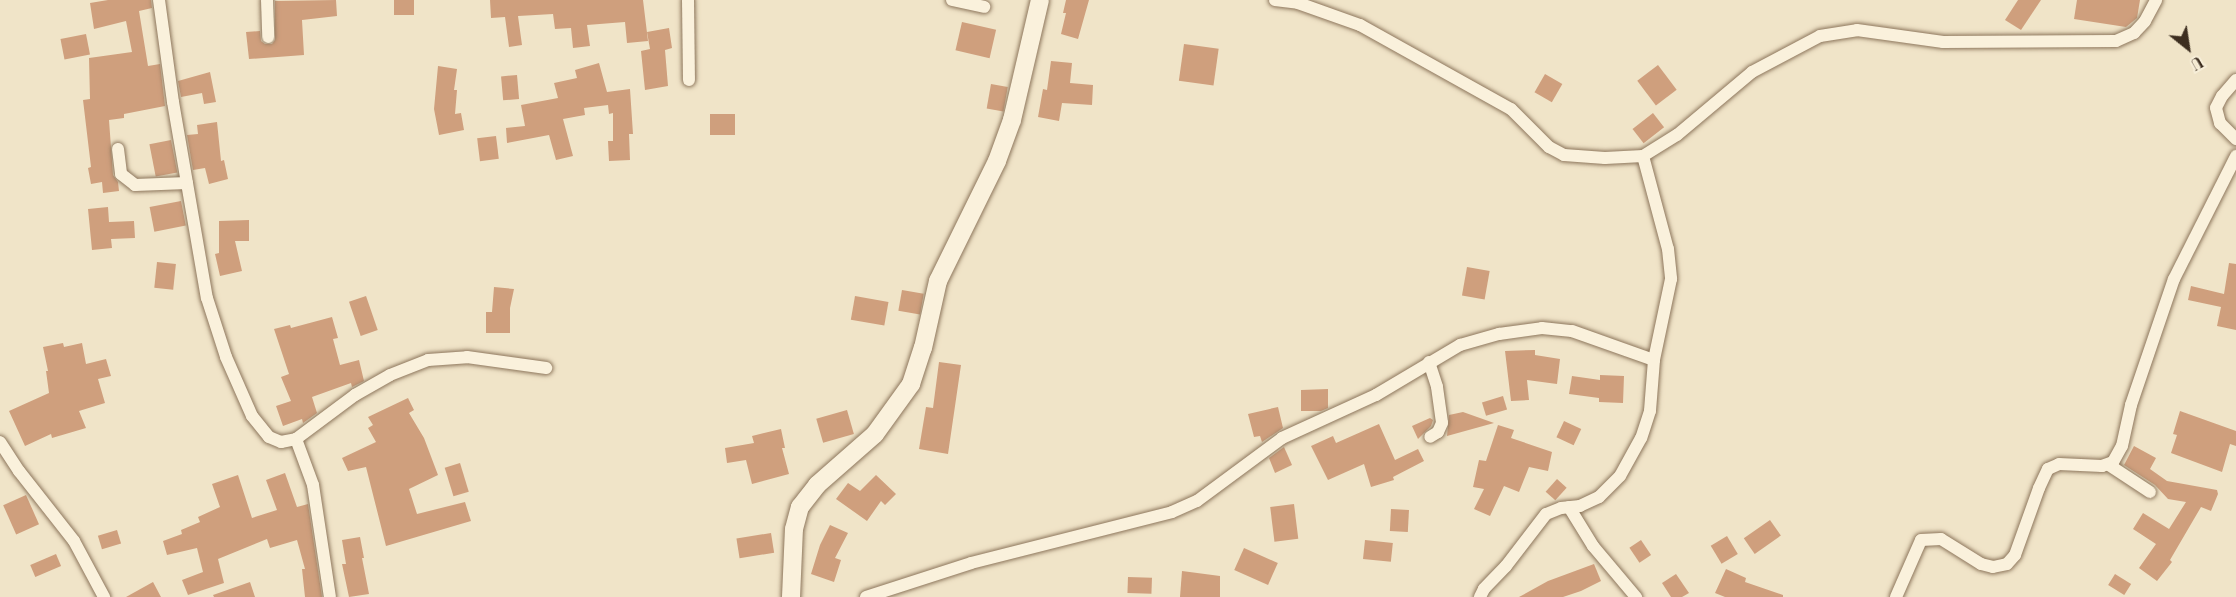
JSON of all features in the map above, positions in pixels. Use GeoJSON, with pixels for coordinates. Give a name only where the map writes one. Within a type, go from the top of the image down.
{"type":"FeatureCollection","features":[{"type":"Feature","properties":{"kind":"street"},"geometry":{"type":"LineString","coordinates":[[159,0],[205,287],[226,357],[252,416],[261,429],[276,441],[296,439],[355,394],[390,375],[428,360],[467,357],[546,368]]}},
{"type":"Feature","properties":{"kind":"street"},"geometry":{"type":"LineString","coordinates":[[267,0],[268,37]]}},
{"type":"Feature","properties":{"kind":"street"},"geometry":{"type":"LineString","coordinates":[[688,0],[689,80]]}},
{"type":"Feature","properties":{"kind":"street"},"geometry":{"type":"LineString","coordinates":[[952,0],[984,7]]}},
{"type":"Feature","properties":{"kind":"street"},"geometry":{"type":"LineString","coordinates":[[791,597],[794,529],[800,507],[817,485],[875,434],[911,384],[923,348],[929,311],[938,281],[997,161],[1012,120],[1040,0]]}},
{"type":"Feature","properties":{"kind":"street"},"geometry":{"type":"LineString","coordinates":[[1275,0],[1298,3],[1360,25],[1511,109],[1549,147],[1564,155],[1605,158],[1642,156],[1684,130],[1752,72],[1820,36],[1857,30],[1942,42],[2116,42],[2134,33],[2145,21],[2156,0]]}},
{"type":"Feature","properties":{"kind":"street"},"geometry":{"type":"LineString","coordinates":[[2236,80],[2216,108],[2220,123],[2236,139]]}},
{"type":"Feature","properties":{"kind":"street"},"geometry":{"type":"LineString","coordinates":[[118,149],[121,174],[135,184],[187,183]]}},
{"type":"Feature","properties":{"kind":"street"},"geometry":{"type":"LineString","coordinates":[[1480,597],[1484,589],[1506,566],[1546,514],[1555,509],[1580,506],[1599,497],[1620,476],[1631,459],[1650,411],[1654,360],[1669,291],[1670,260],[1642,156]]}},
{"type":"Feature","properties":{"kind":"street"},"geometry":{"type":"LineString","coordinates":[[2109,465],[2122,446],[2131,405],[2174,279],[2236,156]]}},
{"type":"Feature","properties":{"kind":"street"},"geometry":{"type":"LineString","coordinates":[[866,597],[971,563],[1172,512],[1197,501],[1272,444],[1376,395],[1460,345],[1499,334],[1542,328],[1572,331],[1593,337],[1654,360]]}},
{"type":"Feature","properties":{"kind":"street"},"geometry":{"type":"LineString","coordinates":[[1429,362],[1437,387],[1442,423],[1438,432],[1430,438]]}},
{"type":"Feature","properties":{"kind":"street"},"geometry":{"type":"LineString","coordinates":[[296,439],[313,485],[330,597]]}},
{"type":"Feature","properties":{"kind":"street"},"geometry":{"type":"LineString","coordinates":[[0,442],[19,471],[74,541],[104,597]]}},
{"type":"Feature","properties":{"kind":"street"},"geometry":{"type":"LineString","coordinates":[[1896,597],[1921,540],[1941,539],[1981,564],[1997,567],[2007,564],[2015,555],[2038,488],[2048,469],[2066,463],[2109,465],[2150,492]]}},
{"type":"Feature","properties":{"kind":"street"},"geometry":{"type":"LineString","coordinates":[[1569,507],[1593,546],[1636,597]]}},
{"type":"Feature","properties":{"kind":"building"},"geometry":{"type":"Polygon","coordinates":[[[108,0],[151,0],[152,8],[139,11],[148,66],[160,64],[165,106],[124,114],[124,118],[109,120],[113,175],[118,182],[119,191],[103,193],[102,182],[91,184],[88,168],[91,167],[83,100],[90,99],[89,58],[132,52],[126,21],[94,29],[90,3],[108,0]]]}},
{"type":"Feature","properties":{"kind":"building"},"geometry":{"type":"Polygon","coordinates":[[[336,0],[337,16],[302,20],[304,55],[249,59],[246,32],[260,31],[261,41],[265,44],[272,44],[275,40],[275,1],[336,0]]]}},
{"type":"Feature","properties":{"kind":"building"},"geometry":{"type":"Polygon","coordinates":[[[394,0],[414,0],[414,15],[394,15],[394,0]]]}},
{"type":"Feature","properties":{"kind":"building"},"geometry":{"type":"Polygon","coordinates":[[[490,0],[643,0],[648,41],[627,43],[625,22],[587,25],[590,46],[573,48],[571,28],[555,29],[553,14],[518,16],[522,45],[509,47],[505,17],[491,18],[490,0]]]}},
{"type":"Feature","properties":{"kind":"building"},"geometry":{"type":"Polygon","coordinates":[[[1066,0],[1089,0],[1078,39],[1061,34],[1066,13],[1063,13],[1066,0]]]}},
{"type":"Feature","properties":{"kind":"building"},"geometry":{"type":"Polygon","coordinates":[[[2018,0],[2041,0],[2021,30],[2005,20],[2018,0]]]}},
{"type":"Feature","properties":{"kind":"building"},"geometry":{"type":"Polygon","coordinates":[[[2077,0],[2140,0],[2137,18],[2126,27],[2074,19],[2077,0]]]}},
{"type":"Feature","properties":{"kind":"building"},"geometry":{"type":"Polygon","coordinates":[[[962,22],[996,30],[990,58],[955,50],[962,22]]]}},
{"type":"Feature","properties":{"kind":"building"},"geometry":{"type":"Polygon","coordinates":[[[669,28],[672,48],[665,50],[668,86],[645,90],[641,51],[650,49],[647,32],[669,28]]]}},
{"type":"Feature","properties":{"kind":"building"},"geometry":{"type":"Polygon","coordinates":[[[86,34],[90,55],[64,60],[60,39],[86,34]]]}},
{"type":"Feature","properties":{"kind":"building"},"geometry":{"type":"Polygon","coordinates":[[[1184,44],[1219,49],[1214,86],[1179,81],[1184,44]]]}},
{"type":"Feature","properties":{"kind":"building"},"geometry":{"type":"Polygon","coordinates":[[[1051,61],[1072,63],[1070,83],[1093,85],[1092,105],[1062,103],[1059,121],[1038,117],[1043,89],[1047,90],[1051,61]]]}},
{"type":"Feature","properties":{"kind":"building"},"geometry":{"type":"Polygon","coordinates":[[[599,63],[607,92],[630,89],[633,134],[629,134],[630,160],[609,161],[608,141],[613,141],[613,113],[609,114],[608,105],[584,108],[585,115],[563,119],[573,156],[556,160],[549,135],[507,143],[506,128],[525,126],[521,105],[558,98],[554,83],[577,78],[575,70],[599,63]]]}},
{"type":"Feature","properties":{"kind":"building"},"geometry":{"type":"Polygon","coordinates":[[[1658,65],[1677,90],[1656,105],[1637,81],[1658,65]]]}},
{"type":"Feature","properties":{"kind":"building"},"geometry":{"type":"Polygon","coordinates":[[[438,66],[457,69],[454,90],[457,90],[455,114],[461,113],[464,130],[439,135],[434,109],[438,66]]]}},
{"type":"Feature","properties":{"kind":"building"},"geometry":{"type":"Polygon","coordinates":[[[210,72],[216,102],[204,104],[202,93],[181,97],[178,81],[210,72]]]}},
{"type":"Feature","properties":{"kind":"building"},"geometry":{"type":"Polygon","coordinates":[[[1545,74],[1562,84],[1552,102],[1534,92],[1545,74]]]}},
{"type":"Feature","properties":{"kind":"building"},"geometry":{"type":"Polygon","coordinates":[[[517,75],[519,99],[503,100],[501,76],[517,75]]]}},
{"type":"Feature","properties":{"kind":"building"},"geometry":{"type":"Polygon","coordinates":[[[991,84],[1008,87],[1003,112],[987,109],[991,84]]]}},
{"type":"Feature","properties":{"kind":"building"},"geometry":{"type":"Polygon","coordinates":[[[1653,113],[1664,127],[1644,143],[1633,129],[1653,113]]]}},
{"type":"Feature","properties":{"kind":"building"},"geometry":{"type":"Polygon","coordinates":[[[710,114],[735,114],[735,135],[710,135],[710,114]]]}},
{"type":"Feature","properties":{"kind":"building"},"geometry":{"type":"Polygon","coordinates":[[[217,122],[221,161],[224,160],[228,179],[209,184],[205,168],[193,170],[187,135],[198,134],[197,125],[217,122]]]}},
{"type":"Feature","properties":{"kind":"building"},"geometry":{"type":"Polygon","coordinates":[[[496,136],[499,159],[480,161],[477,138],[496,136]]]}},
{"type":"Feature","properties":{"kind":"building"},"geometry":{"type":"Polygon","coordinates":[[[171,140],[177,172],[156,177],[149,144],[171,140]]]}},
{"type":"Feature","properties":{"kind":"building"},"geometry":{"type":"Polygon","coordinates":[[[181,201],[186,226],[154,232],[150,207],[181,201]]]}},
{"type":"Feature","properties":{"kind":"building"},"geometry":{"type":"Polygon","coordinates":[[[108,207],[109,222],[134,221],[135,238],[111,239],[112,248],[92,250],[88,209],[108,207]]]}},
{"type":"Feature","properties":{"kind":"building"},"geometry":{"type":"Polygon","coordinates":[[[249,220],[249,241],[235,241],[242,271],[220,276],[215,254],[219,253],[219,221],[249,220]]]}},
{"type":"Feature","properties":{"kind":"building"},"geometry":{"type":"Polygon","coordinates":[[[157,262],[176,264],[173,290],[154,288],[157,262]]]}},
{"type":"Feature","properties":{"kind":"building"},"geometry":{"type":"Polygon","coordinates":[[[2229,263],[2236,264],[2236,330],[2217,326],[2221,307],[2188,300],[2191,286],[2224,294],[2229,263]]]}},
{"type":"Feature","properties":{"kind":"building"},"geometry":{"type":"Polygon","coordinates":[[[1467,267],[1490,271],[1485,300],[1462,296],[1467,267]]]}},
{"type":"Feature","properties":{"kind":"building"},"geometry":{"type":"Polygon","coordinates":[[[494,287],[514,289],[510,308],[510,333],[486,333],[486,312],[492,312],[494,287]]]}},
{"type":"Feature","properties":{"kind":"building"},"geometry":{"type":"Polygon","coordinates":[[[902,290],[924,294],[920,315],[898,311],[902,290]]]}},
{"type":"Feature","properties":{"kind":"building"},"geometry":{"type":"Polygon","coordinates":[[[366,296],[378,330],[361,336],[349,302],[366,296]]]}},
{"type":"Feature","properties":{"kind":"building"},"geometry":{"type":"Polygon","coordinates":[[[855,296],[888,302],[884,326],[851,320],[855,296]]]}},
{"type":"Feature","properties":{"kind":"building"},"geometry":{"type":"Polygon","coordinates":[[[332,317],[338,338],[333,339],[340,365],[359,360],[364,381],[352,387],[351,383],[312,397],[317,413],[303,423],[302,419],[283,426],[276,406],[291,401],[281,377],[289,374],[274,329],[290,325],[291,328],[332,317]]]}},
{"type":"Feature","properties":{"kind":"building"},"geometry":{"type":"Polygon","coordinates":[[[63,343],[64,347],[82,343],[86,364],[106,359],[111,376],[98,379],[105,403],[79,411],[86,428],[52,438],[51,434],[25,446],[9,411],[49,393],[46,371],[48,371],[43,347],[63,343]]]}},
{"type":"Feature","properties":{"kind":"building"},"geometry":{"type":"Polygon","coordinates":[[[1535,350],[1535,355],[1560,359],[1557,384],[1527,380],[1529,400],[1511,401],[1505,351],[1535,350]]]}},
{"type":"Feature","properties":{"kind":"building"},"geometry":{"type":"Polygon","coordinates":[[[939,362],[961,365],[948,454],[919,449],[926,407],[933,408],[939,362]]]}},
{"type":"Feature","properties":{"kind":"building"},"geometry":{"type":"Polygon","coordinates":[[[1600,375],[1624,376],[1623,403],[1599,402],[1599,398],[1569,394],[1572,376],[1600,380],[1600,375]]]}},
{"type":"Feature","properties":{"kind":"building"},"geometry":{"type":"Polygon","coordinates":[[[1328,389],[1328,408],[1321,411],[1301,411],[1301,390],[1328,389]]]}},
{"type":"Feature","properties":{"kind":"building"},"geometry":{"type":"Polygon","coordinates":[[[1503,396],[1507,409],[1486,416],[1482,402],[1503,396]]]}},
{"type":"Feature","properties":{"kind":"building"},"geometry":{"type":"Polygon","coordinates":[[[408,398],[414,410],[409,413],[424,438],[438,475],[409,489],[417,514],[465,502],[471,521],[386,546],[366,467],[348,471],[342,458],[376,442],[368,428],[373,425],[368,417],[408,398]]]}},
{"type":"Feature","properties":{"kind":"building"},"geometry":{"type":"Polygon","coordinates":[[[1278,407],[1283,428],[1262,442],[1260,436],[1254,437],[1248,414],[1278,407]]]}},
{"type":"Feature","properties":{"kind":"building"},"geometry":{"type":"Polygon","coordinates":[[[847,410],[854,434],[823,443],[816,419],[847,410]]]}},
{"type":"Feature","properties":{"kind":"building"},"geometry":{"type":"Polygon","coordinates":[[[2180,411],[2236,431],[2236,446],[2230,444],[2222,472],[2171,453],[2177,435],[2173,434],[2180,411]]]}},
{"type":"Feature","properties":{"kind":"building"},"geometry":{"type":"Polygon","coordinates":[[[1463,412],[1494,423],[1447,436],[1449,415],[1463,412]]]}},
{"type":"Feature","properties":{"kind":"building"},"geometry":{"type":"Polygon","coordinates":[[[1430,418],[1433,420],[1431,426],[1418,439],[1412,426],[1430,418]]]}},
{"type":"Feature","properties":{"kind":"building"},"geometry":{"type":"Polygon","coordinates":[[[1564,421],[1581,429],[1574,445],[1556,437],[1564,421]]]}},
{"type":"Feature","properties":{"kind":"building"},"geometry":{"type":"Polygon","coordinates":[[[1379,424],[1395,460],[1418,449],[1424,461],[1393,477],[1394,480],[1371,487],[1364,464],[1328,480],[1311,446],[1333,436],[1336,443],[1379,424]]]}},
{"type":"Feature","properties":{"kind":"building"},"geometry":{"type":"Polygon","coordinates":[[[1498,425],[1514,430],[1511,438],[1552,452],[1548,471],[1529,467],[1519,492],[1504,486],[1490,516],[1474,509],[1484,489],[1473,487],[1479,460],[1486,461],[1498,425]]]}},
{"type":"Feature","properties":{"kind":"building"},"geometry":{"type":"Polygon","coordinates":[[[781,429],[785,448],[782,448],[789,474],[752,484],[746,460],[727,463],[725,448],[754,443],[752,436],[781,429]]]}},
{"type":"Feature","properties":{"kind":"building"},"geometry":{"type":"Polygon","coordinates":[[[2134,446],[2156,458],[2150,469],[2167,481],[2217,490],[2218,494],[2211,511],[2201,507],[2170,560],[2172,562],[2157,581],[2139,568],[2156,544],[2133,529],[2143,513],[2169,529],[2186,502],[2168,499],[2155,485],[2124,465],[2134,446]]]}},
{"type":"Feature","properties":{"kind":"building"},"geometry":{"type":"Polygon","coordinates":[[[1284,447],[1292,465],[1275,473],[1269,458],[1284,447]]]}},
{"type":"Feature","properties":{"kind":"building"},"geometry":{"type":"Polygon","coordinates":[[[460,463],[469,492],[453,496],[445,468],[460,463]]]}},
{"type":"Feature","properties":{"kind":"building"},"geometry":{"type":"Polygon","coordinates":[[[285,473],[297,507],[308,504],[322,597],[305,597],[302,569],[305,569],[297,540],[270,548],[267,539],[218,559],[224,583],[188,595],[182,580],[203,572],[197,548],[167,555],[163,541],[182,534],[181,530],[200,522],[198,517],[220,507],[212,484],[238,475],[252,518],[277,510],[266,480],[285,473]]]}},
{"type":"Feature","properties":{"kind":"building"},"geometry":{"type":"Polygon","coordinates":[[[876,475],[896,494],[885,505],[881,501],[867,521],[836,499],[848,483],[860,491],[876,475]]]}},
{"type":"Feature","properties":{"kind":"building"},"geometry":{"type":"Polygon","coordinates":[[[1557,479],[1567,488],[1555,500],[1546,492],[1557,479]]]}},
{"type":"Feature","properties":{"kind":"building"},"geometry":{"type":"Polygon","coordinates":[[[26,495],[39,524],[16,534],[3,505],[26,495]]]}},
{"type":"Feature","properties":{"kind":"building"},"geometry":{"type":"Polygon","coordinates":[[[1294,504],[1298,539],[1274,542],[1270,507],[1294,504]]]}},
{"type":"Feature","properties":{"kind":"building"},"geometry":{"type":"Polygon","coordinates":[[[1391,509],[1409,510],[1408,532],[1390,531],[1391,509]]]}},
{"type":"Feature","properties":{"kind":"building"},"geometry":{"type":"Polygon","coordinates":[[[1770,520],[1781,536],[1755,554],[1744,538],[1770,520]]]}},
{"type":"Feature","properties":{"kind":"building"},"geometry":{"type":"Polygon","coordinates":[[[830,525],[848,533],[835,558],[841,560],[834,582],[811,574],[820,545],[830,525]]]}},
{"type":"Feature","properties":{"kind":"building"},"geometry":{"type":"Polygon","coordinates":[[[117,530],[121,543],[102,549],[98,536],[117,530]]]}},
{"type":"Feature","properties":{"kind":"building"},"geometry":{"type":"Polygon","coordinates":[[[771,533],[774,553],[740,558],[736,538],[771,533]]]}},
{"type":"Feature","properties":{"kind":"building"},"geometry":{"type":"Polygon","coordinates":[[[1727,536],[1738,554],[1722,564],[1711,546],[1727,536]]]}},
{"type":"Feature","properties":{"kind":"building"},"geometry":{"type":"Polygon","coordinates":[[[360,537],[369,594],[349,597],[342,564],[346,564],[342,540],[360,537]]]}},
{"type":"Feature","properties":{"kind":"building"},"geometry":{"type":"Polygon","coordinates":[[[1365,540],[1393,543],[1391,562],[1363,559],[1365,540]]]}},
{"type":"Feature","properties":{"kind":"building"},"geometry":{"type":"Polygon","coordinates":[[[1641,540],[1651,555],[1639,563],[1629,548],[1641,540]]]}},
{"type":"Feature","properties":{"kind":"building"},"geometry":{"type":"Polygon","coordinates":[[[1244,548],[1278,563],[1268,585],[1234,570],[1244,548]]]}},
{"type":"Feature","properties":{"kind":"building"},"geometry":{"type":"Polygon","coordinates":[[[56,554],[61,566],[35,577],[30,565],[56,554]]]}},
{"type":"Feature","properties":{"kind":"building"},"geometry":{"type":"Polygon","coordinates":[[[1594,564],[1601,581],[1581,591],[1563,597],[1519,597],[1548,581],[1594,564]]]}},
{"type":"Feature","properties":{"kind":"building"},"geometry":{"type":"Polygon","coordinates":[[[1726,569],[1746,578],[1745,582],[1783,595],[1783,597],[1725,597],[1715,593],[1726,569]]]}},
{"type":"Feature","properties":{"kind":"building"},"geometry":{"type":"Polygon","coordinates":[[[1182,571],[1220,576],[1220,597],[1180,597],[1182,571]]]}},
{"type":"Feature","properties":{"kind":"building"},"geometry":{"type":"Polygon","coordinates":[[[1676,574],[1689,593],[1682,597],[1671,597],[1662,583],[1676,574]]]}},
{"type":"Feature","properties":{"kind":"building"},"geometry":{"type":"Polygon","coordinates":[[[2115,574],[2131,584],[2124,595],[2108,585],[2115,574]]]}},
{"type":"Feature","properties":{"kind":"building"},"geometry":{"type":"Polygon","coordinates":[[[1128,577],[1152,578],[1151,594],[1127,593],[1128,577]]]}},
{"type":"Feature","properties":{"kind":"building"},"geometry":{"type":"Polygon","coordinates":[[[153,582],[161,597],[126,597],[153,582]]]}},
{"type":"Feature","properties":{"kind":"building"},"geometry":{"type":"Polygon","coordinates":[[[250,582],[255,597],[214,597],[213,595],[250,582]]]}}]}
